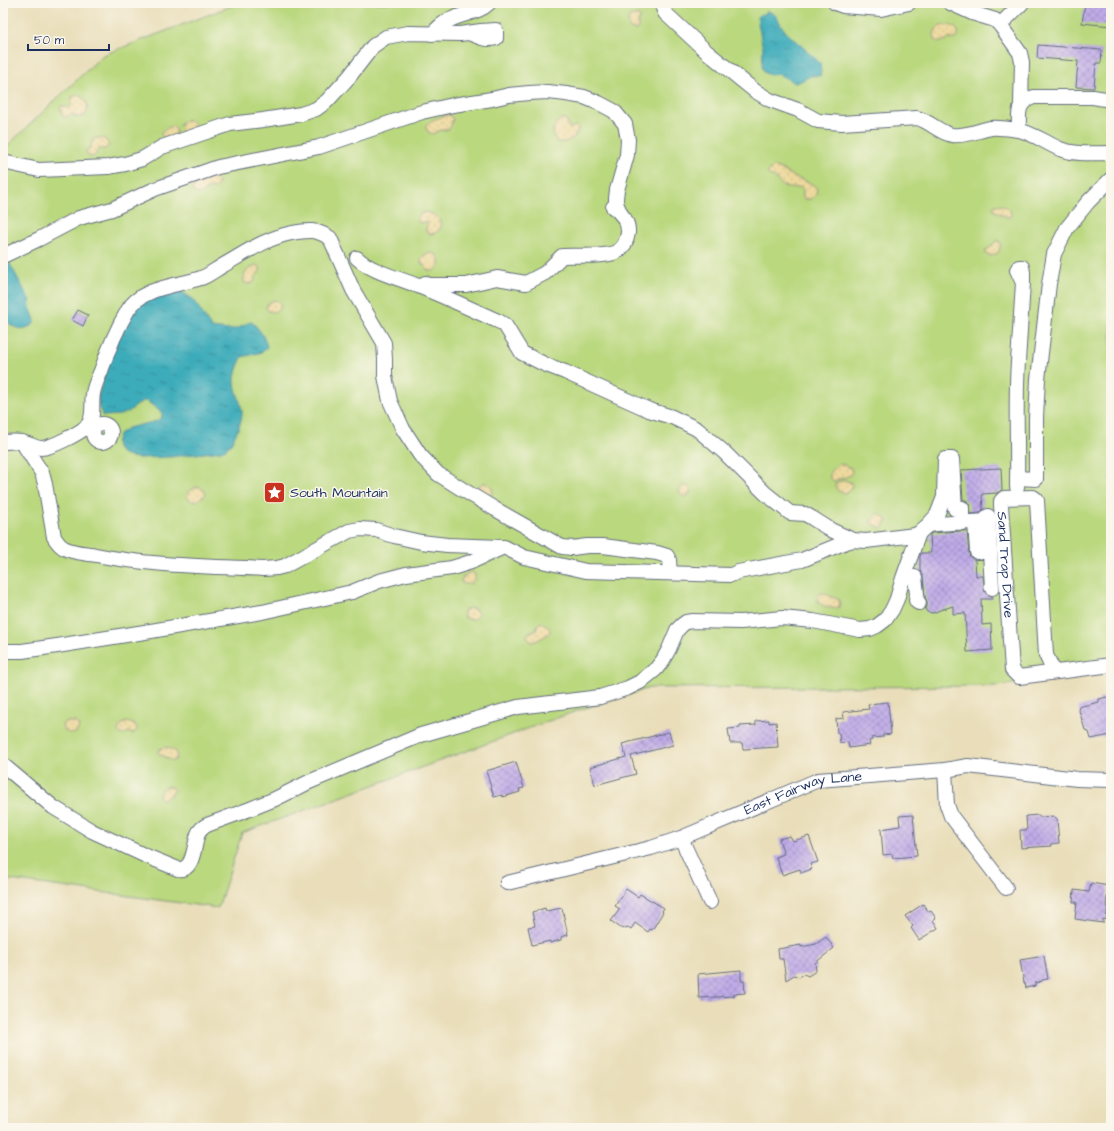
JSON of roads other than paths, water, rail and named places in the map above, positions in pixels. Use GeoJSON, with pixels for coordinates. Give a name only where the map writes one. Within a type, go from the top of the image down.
{"type":"FeatureCollection","features":[{"type":"Feature","properties":{"kind":"street"},"geometry":{"type":"LineString","coordinates":[[432,34],[442,24],[453,18],[476,11],[489,3]]}},
{"type":"Feature","properties":{"kind":"street"},"geometry":{"type":"LineString","coordinates":[[662,3],[665,13],[681,29],[755,91],[770,100],[798,110],[818,121],[842,123],[917,118],[953,135],[993,128],[1019,130],[1059,149],[1081,153],[1111,153]]}},
{"type":"Feature","properties":{"kind":"street"},"geometry":{"type":"LineString","coordinates":[[835,3],[843,6],[881,9],[909,3]]}},
{"type":"Feature","properties":{"kind":"street"},"geometry":{"type":"LineString","coordinates":[[950,3],[972,13],[1000,21],[1020,53],[1022,62],[1019,130]]}},
{"type":"Feature","properties":{"kind":"street"},"geometry":{"type":"LineString","coordinates":[[1000,21],[1022,3]]}},
{"type":"Feature","properties":{"kind":"street"},"geometry":{"type":"LineString","coordinates":[[3,162],[39,170],[108,167],[142,159],[162,147],[230,124],[301,114],[316,109],[327,101],[349,77],[373,46],[386,37],[408,34],[464,33],[450,30],[449,22],[453,18]]}},
{"type":"Feature","properties":{"kind":"street"},"geometry":{"type":"LineString","coordinates":[[3,256],[80,218],[112,209],[155,189],[218,168],[319,147],[422,112],[453,105],[492,100],[509,95],[548,92],[584,97],[600,103],[614,111],[624,124],[628,140],[627,155],[616,198],[610,205],[620,212],[628,229],[627,239],[618,251],[609,255],[562,256],[545,273],[526,283],[497,278],[466,285],[428,285],[413,275],[404,279]]}},
{"type":"Feature","properties":{"kind":"street"},"geometry":{"type":"LineString","coordinates":[[1021,104],[1027,99],[1034,97],[1093,97],[1111,100]]}},
{"type":"Feature","properties":{"kind":"street"},"geometry":{"type":"LineString","coordinates":[[1017,478],[1036,479],[1036,418],[1038,379],[1054,254],[1068,228],[1088,202],[1111,179]]}},
{"type":"Feature","properties":{"kind":"street"},"geometry":{"type":"LineString","coordinates":[[3,442],[29,448],[49,447],[92,426],[93,394],[117,329],[129,308],[147,294],[202,278],[257,245],[282,235],[302,231],[316,231],[323,233],[330,238],[351,262],[404,279],[500,322],[505,325],[522,353],[649,410],[672,417],[697,429],[725,453],[765,493],[790,513],[805,514],[831,530],[853,540],[866,541],[887,539],[924,529],[978,521]]}},
{"type":"Feature","properties":{"kind":"street"},"geometry":{"type":"LineString","coordinates":[[351,262],[353,290],[384,343],[385,376],[390,401],[403,429],[420,455],[438,474],[495,509],[562,547],[572,548],[603,546],[657,553],[667,556],[669,560],[670,573]]}},
{"type":"Feature","properties":{"kind":"street","name":"Sand Trap Drive"},"geometry":{"type":"LineString","coordinates":[[1023,282],[1016,399],[1017,497],[1004,498],[1001,501],[1012,670],[1019,677],[1111,665]]}},
{"type":"Feature","properties":{"kind":"street"},"geometry":{"type":"LineString","coordinates":[[29,448],[42,473],[54,537],[58,544],[73,551],[107,558],[174,564],[263,569],[277,568],[285,566],[349,531],[360,529],[376,530],[421,542],[447,545],[480,552],[504,547],[524,557],[580,570],[731,575],[738,572],[802,560],[853,540]]}},
{"type":"Feature","properties":{"kind":"street"},"geometry":{"type":"LineString","coordinates":[[3,765],[53,807],[92,831],[146,856],[182,870],[186,868],[195,849],[197,836],[201,829],[207,825],[250,810],[316,779],[404,742],[518,706],[600,697],[628,688],[640,682],[656,669],[669,649],[677,630],[686,622],[741,622],[782,618],[814,621],[860,630],[870,629],[877,626],[885,620],[892,610],[924,529],[937,515],[944,497],[945,459],[952,459],[955,509],[962,508],[978,521],[985,544],[992,588]]}},
{"type":"Feature","properties":{"kind":"street"},"geometry":{"type":"LineString","coordinates":[[1017,497],[1033,498],[1037,501],[1046,655],[1054,672]]}},
{"type":"Feature","properties":{"kind":"street"},"geometry":{"type":"LineString","coordinates":[[3,651],[22,651],[57,646],[262,612],[352,592],[379,581],[406,574],[452,568],[471,562],[480,552]]}},
{"type":"Feature","properties":{"kind":"street"},"geometry":{"type":"LineString","coordinates":[[906,577],[915,577],[917,594],[916,600],[919,603]]}},
{"type":"Feature","properties":{"kind":"street","name":"East Fairway Lane"},"geometry":{"type":"LineString","coordinates":[[507,883],[651,848],[681,838],[818,780],[945,770],[968,766],[1077,779],[1111,780]]}},
{"type":"Feature","properties":{"kind":"street"},"geometry":{"type":"LineString","coordinates":[[945,770],[947,806],[951,816],[1006,888]]}},
{"type":"Feature","properties":{"kind":"street"},"geometry":{"type":"LineString","coordinates":[[681,838],[710,902]]}},
{"type":"Feature","properties":{"kind":"water"},"geometry":{"type":"Polygon","coordinates":[[[766,11],[776,16],[783,29],[820,63],[820,76],[812,76],[795,83],[778,74],[771,75],[765,73],[762,67],[763,49],[757,17],[767,13],[766,11]]]}},
{"type":"Feature","properties":{"kind":"water"},"geometry":{"type":"Polygon","coordinates":[[[3,259],[9,262],[29,299],[30,307],[35,320],[34,324],[29,327],[21,329],[17,328],[9,324],[3,316],[3,259]]]}},
{"type":"Feature","properties":{"kind":"water"},"geometry":{"type":"Polygon","coordinates":[[[177,290],[189,296],[194,301],[212,328],[225,330],[232,329],[252,322],[262,334],[267,348],[262,352],[242,357],[235,375],[235,382],[242,416],[236,435],[227,448],[221,451],[170,457],[139,458],[126,456],[118,450],[116,443],[119,434],[128,428],[157,421],[162,417],[162,413],[147,401],[143,401],[128,412],[120,415],[103,416],[99,408],[98,397],[111,355],[130,314],[150,297],[177,290]]]}},
{"type":"Feature","properties":{"kind":"place","name":"South Mountain"},"geometry":{"type":"Point","coordinates":[275,493]}}]}
